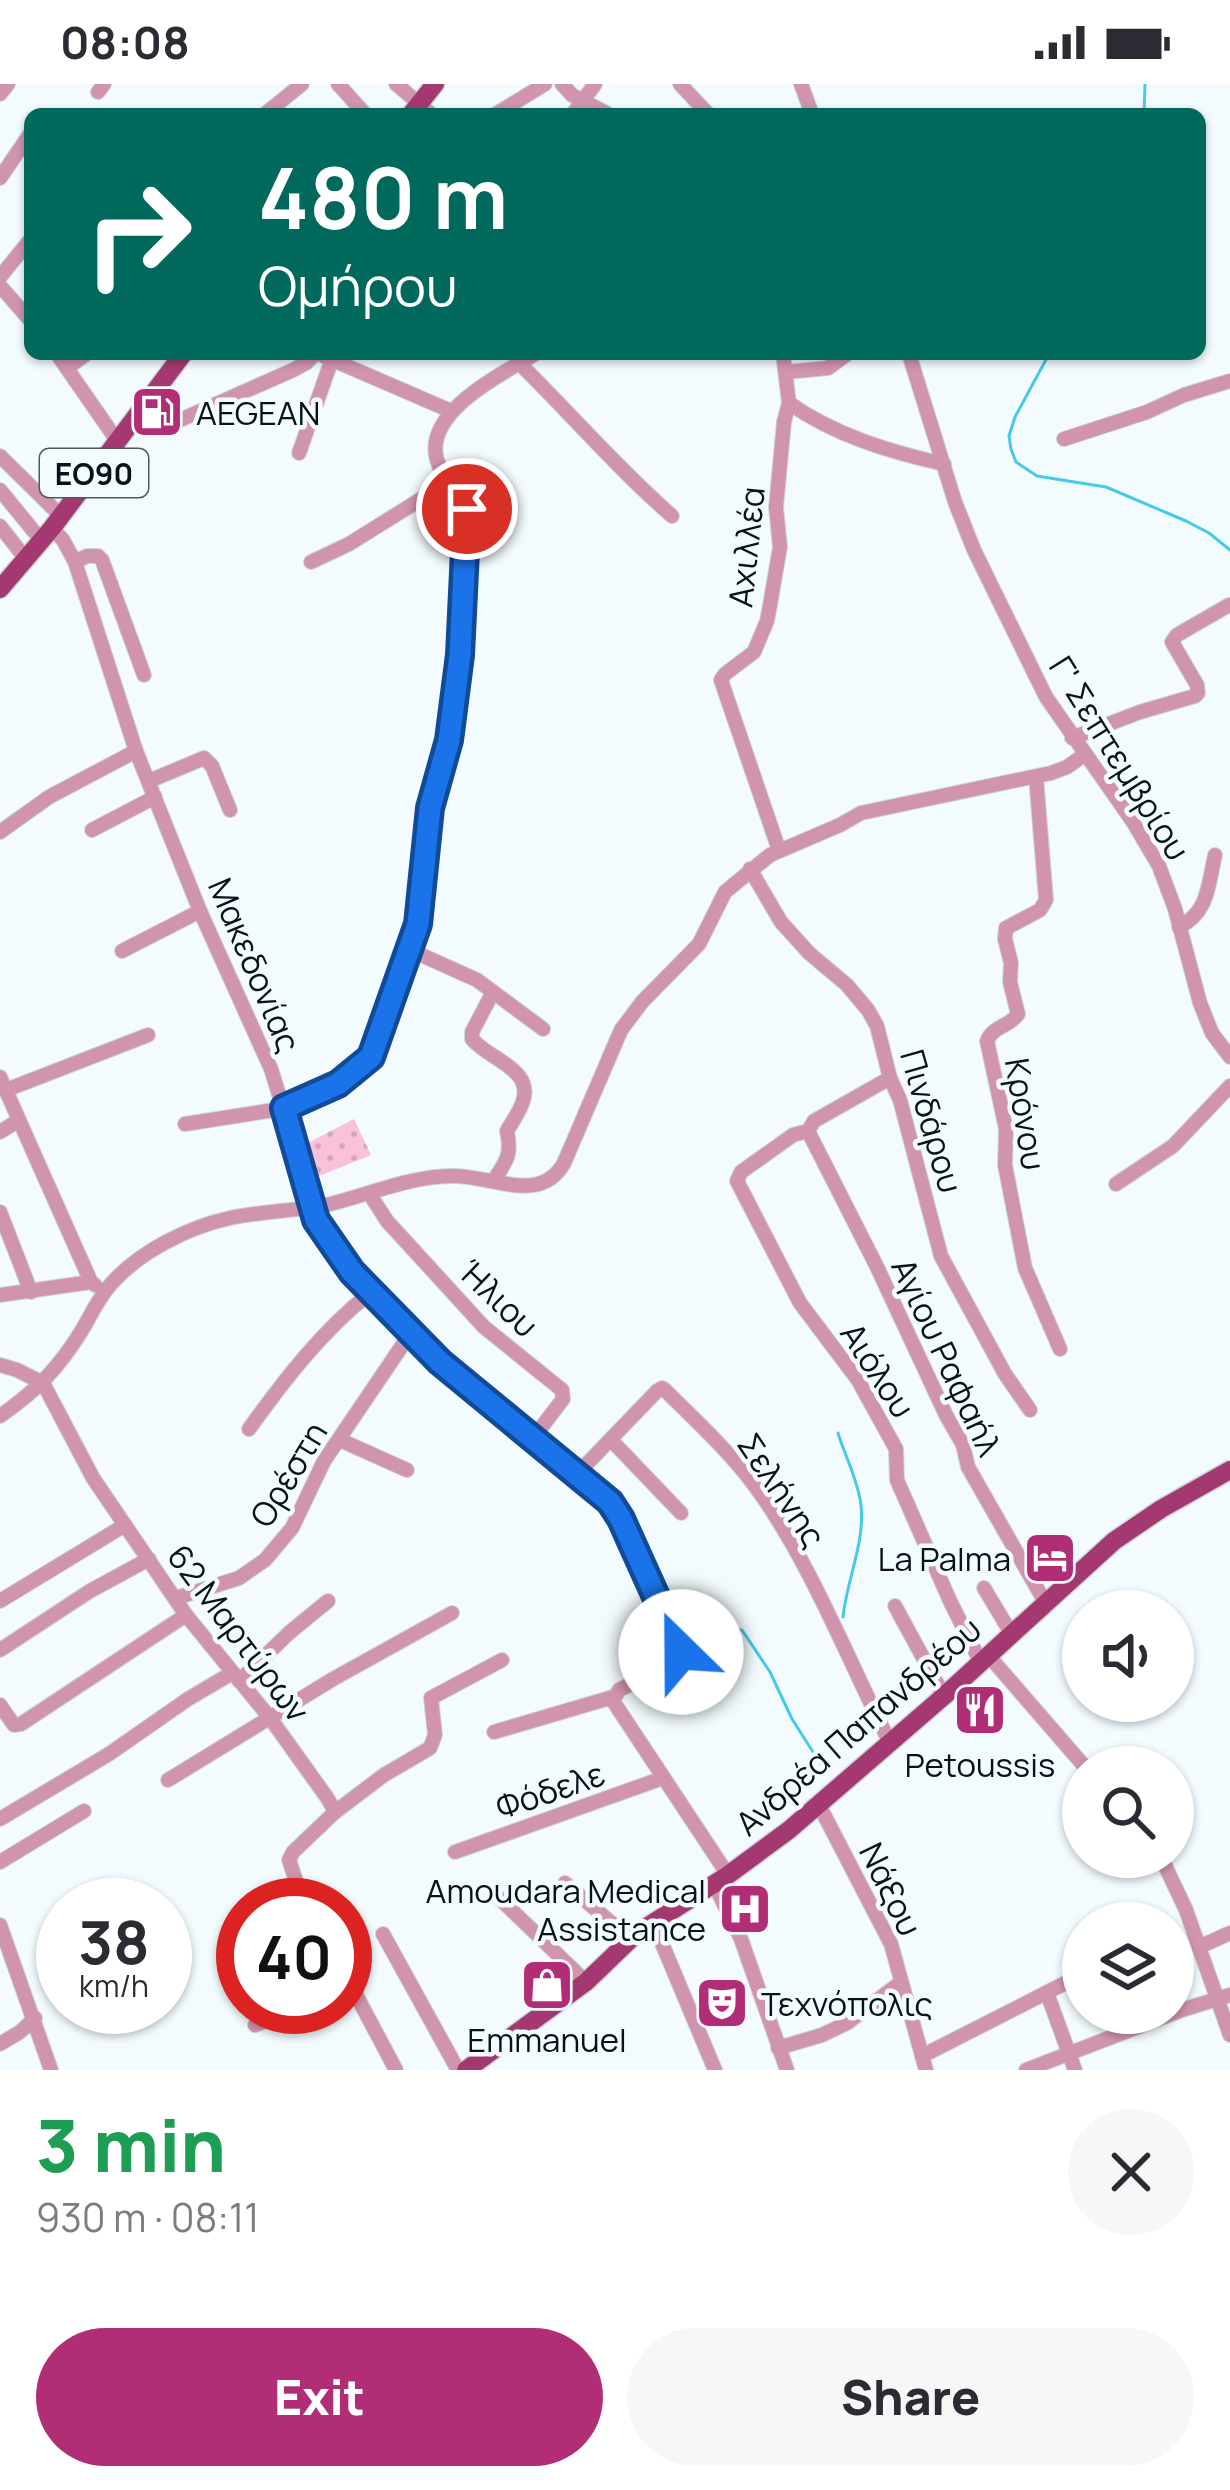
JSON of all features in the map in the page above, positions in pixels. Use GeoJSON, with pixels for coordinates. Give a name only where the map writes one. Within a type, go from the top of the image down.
{"type":"FeatureCollection","features":[{"type":"Feature","properties":{"kind":"main road","name":"ΕΟ90"},"geometry":{"type":"LineString","coordinates":[[0,590],[179,360]]}},
{"type":"Feature","properties":{"kind":"main road","name":"Ανδρέα Παπανδρέου"},"geometry":{"type":"LineString","coordinates":[[462,2070],[586,1982],[653,1922],[721,1880],[783,1824],[819,1805],[1127,1532],[1230,1470]]}},
{"type":"Feature","properties":{"kind":"street"},"geometry":{"type":"LineString","coordinates":[[0,94],[8,84]]}},
{"type":"Feature","properties":{"kind":"street"},"geometry":{"type":"LineString","coordinates":[[272,108],[302,84]]}},
{"type":"Feature","properties":{"kind":"street"},"geometry":{"type":"LineString","coordinates":[[338,84],[360,108]]}},
{"type":"Feature","properties":{"kind":"street"},"geometry":{"type":"LineString","coordinates":[[397,84],[417,108]]}},
{"type":"Feature","properties":{"kind":"street"},"geometry":{"type":"LineString","coordinates":[[506,108],[545,84]]}},
{"type":"Feature","properties":{"kind":"street"},"geometry":{"type":"LineString","coordinates":[[562,84],[577,107],[595,84]]}},
{"type":"Feature","properties":{"kind":"street"},"geometry":{"type":"LineString","coordinates":[[680,84],[702,108]]}},
{"type":"Feature","properties":{"kind":"street"},"geometry":{"type":"LineString","coordinates":[[0,178],[24,143]]}},
{"type":"Feature","properties":{"kind":"street"},"geometry":{"type":"LineString","coordinates":[[0,277],[24,247]]}},
{"type":"Feature","properties":{"kind":"street"},"geometry":{"type":"LineString","coordinates":[[0,286],[24,312]]}},
{"type":"Feature","properties":{"kind":"street"},"geometry":{"type":"LineString","coordinates":[[62,360],[118,442]]}},
{"type":"Feature","properties":{"kind":"street"},"geometry":{"type":"LineString","coordinates":[[68,368],[78,360]]}},
{"type":"Feature","properties":{"kind":"street"},"geometry":{"type":"LineString","coordinates":[[136,419],[151,430],[162,428],[314,360]]}},
{"type":"Feature","properties":{"kind":"street"},"geometry":{"type":"LineString","coordinates":[[299,453],[321,360]]}},
{"type":"Feature","properties":{"kind":"street"},"geometry":{"type":"LineString","coordinates":[[331,360],[451,411]]}},
{"type":"Feature","properties":{"kind":"street"},"geometry":{"type":"LineString","coordinates":[[185,1124],[284,1108],[338,1084],[371,1057],[422,906],[428,824],[449,740],[463,621],[467,509],[437,461],[435,448],[451,411],[522,360]]}},
{"type":"Feature","properties":{"kind":"street","name":"Αχιλλέα"},"geometry":{"type":"LineString","coordinates":[[779,850],[722,680],[754,652],[767,621],[780,547],[776,507],[789,403],[784,360]]}},
{"type":"Feature","properties":{"kind":"street"},"geometry":{"type":"LineString","coordinates":[[787,372],[828,368],[839,360]]}},
{"type":"Feature","properties":{"kind":"street","name":"Γ' Σεπτεμβρίου"},"geometry":{"type":"LineString","coordinates":[[911,360],[974,550],[1037,681],[1154,856],[1170,894],[1205,1018],[1230,1057]]}},
{"type":"Feature","properties":{"kind":"street"},"geometry":{"type":"LineString","coordinates":[[518,362],[672,516]]}},
{"type":"Feature","properties":{"kind":"street"},"geometry":{"type":"LineString","coordinates":[[1064,439],[1230,381]]}},
{"type":"Feature","properties":{"kind":"street"},"geometry":{"type":"LineString","coordinates":[[789,403],[864,441],[944,464]]}},
{"type":"Feature","properties":{"kind":"street"},"geometry":{"type":"LineString","coordinates":[[0,456],[51,528]]}},
{"type":"Feature","properties":{"kind":"street"},"geometry":{"type":"LineString","coordinates":[[311,562],[450,481]]}},
{"type":"Feature","properties":{"kind":"street"},"geometry":{"type":"LineString","coordinates":[[0,490],[51,528]]}},
{"type":"Feature","properties":{"kind":"street"},"geometry":{"type":"LineString","coordinates":[[0,526],[26,559]]}},
{"type":"Feature","properties":{"kind":"street","name":"Μακεδονίας"},"geometry":{"type":"LineString","coordinates":[[51,528],[75,562],[136,751],[200,910],[257,1034],[316,1220],[370,1293],[410,1334],[615,1508],[680,1648],[677,1660],[613,1697]]}},
{"type":"Feature","properties":{"kind":"street"},"geometry":{"type":"LineString","coordinates":[[75,562],[87,556],[102,560],[144,675]]}},
{"type":"Feature","properties":{"kind":"street"},"geometry":{"type":"LineString","coordinates":[[1072,738],[1195,696],[1197,686],[1172,642],[1229,605]]}},
{"type":"Feature","properties":{"kind":"street"},"geometry":{"type":"LineString","coordinates":[[0,832],[49,797],[136,751]]}},
{"type":"Feature","properties":{"kind":"street"},"geometry":{"type":"LineString","coordinates":[[0,1415],[43,1384],[106,1291],[140,1259],[202,1227],[434,1177],[464,1176],[534,1186],[549,1182],[557,1174],[621,1030],[652,991],[688,958],[725,892],[750,869],[779,850],[866,811],[1060,771],[1084,755]]}},
{"type":"Feature","properties":{"kind":"street"},"geometry":{"type":"LineString","coordinates":[[149,781],[203,758],[209,760],[230,810]]}},
{"type":"Feature","properties":{"kind":"street","name":"Κρόνου"},"geometry":{"type":"LineString","coordinates":[[1036,777],[1046,900],[1040,910],[1006,928],[1004,940],[1018,1015],[994,1030],[987,1041],[1006,1129],[1004,1159],[1025,1268],[1060,1348]]}},
{"type":"Feature","properties":{"kind":"street"},"geometry":{"type":"LineString","coordinates":[[92,830],[155,797]]}},
{"type":"Feature","properties":{"kind":"street"},"geometry":{"type":"LineString","coordinates":[[1180,927],[1201,912],[1215,856]]}},
{"type":"Feature","properties":{"kind":"street","name":"Πινδάρου"},"geometry":{"type":"LineString","coordinates":[[750,869],[781,922],[853,990],[872,1017],[900,1100],[941,1256],[1030,1410]]}},
{"type":"Feature","properties":{"kind":"street"},"geometry":{"type":"LineString","coordinates":[[122,951],[200,910]]}},
{"type":"Feature","properties":{"kind":"street"},"geometry":{"type":"LineString","coordinates":[[408,949],[460,970],[543,1029]]}},
{"type":"Feature","properties":{"kind":"street"},"geometry":{"type":"LineString","coordinates":[[494,992],[472,1039],[520,1076],[525,1091],[507,1131],[509,1156],[494,1180]]}},
{"type":"Feature","properties":{"kind":"street"},"geometry":{"type":"LineString","coordinates":[[106,1291],[91,1282],[3,1083],[148,1035]]}},
{"type":"Feature","properties":{"kind":"street"},"geometry":{"type":"LineString","coordinates":[[808,1131],[814,1121],[890,1078]]}},
{"type":"Feature","properties":{"kind":"street"},"geometry":{"type":"LineString","coordinates":[[1116,1184],[1173,1146],[1230,1086]]}},
{"type":"Feature","properties":{"kind":"street"},"geometry":{"type":"LineString","coordinates":[[0,1132],[19,1120]]}},
{"type":"Feature","properties":{"kind":"street","name":"Αιόλου"},"geometry":{"type":"LineString","coordinates":[[808,1131],[793,1135],[736,1180],[800,1303],[858,1380],[896,1449],[897,1480],[984,1659],[1065,1746]]}},
{"type":"Feature","properties":{"kind":"street","name":"Αγίου Ραφαήλ"},"geometry":{"type":"LineString","coordinates":[[808,1131],[963,1444],[968,1467],[1045,1602]]}},
{"type":"Feature","properties":{"kind":"street","name":"Ήλιου"},"geometry":{"type":"LineString","coordinates":[[369,1193],[387,1221],[484,1327],[562,1390],[563,1400],[534,1437]]}},
{"type":"Feature","properties":{"kind":"street"},"geometry":{"type":"LineString","coordinates":[[1,1217],[31,1292]]}},
{"type":"Feature","properties":{"kind":"street"},"geometry":{"type":"LineString","coordinates":[[0,1295],[91,1282]]}},
{"type":"Feature","properties":{"kind":"street"},"geometry":{"type":"LineString","coordinates":[[249,1429],[320,1338],[370,1293]]}},
{"type":"Feature","properties":{"kind":"street","name":"Ορέστη"},"geometry":{"type":"LineString","coordinates":[[176,1598],[238,1578],[265,1560],[292,1528],[321,1467],[410,1334]]}},
{"type":"Feature","properties":{"kind":"street"},"geometry":{"type":"LineString","coordinates":[[0,1365],[43,1384]]}},
{"type":"Feature","properties":{"kind":"street","name":"62 Μαρτύρων"},"geometry":{"type":"LineString","coordinates":[[43,1384],[93,1478],[186,1616],[270,1718],[335,1812]]}},
{"type":"Feature","properties":{"kind":"street","name":"Σελήνης"},"geometry":{"type":"LineString","coordinates":[[578,1473],[662,1388],[727,1451],[765,1501],[890,1743]]}},
{"type":"Feature","properties":{"kind":"street"},"geometry":{"type":"LineString","coordinates":[[340,1440],[406,1470]]}},
{"type":"Feature","properties":{"kind":"street"},"geometry":{"type":"LineString","coordinates":[[611,1440],[681,1513]]}},
{"type":"Feature","properties":{"kind":"street"},"geometry":{"type":"LineString","coordinates":[[0,1600],[125,1525]]}},
{"type":"Feature","properties":{"kind":"street"},"geometry":{"type":"LineString","coordinates":[[0,1650],[148,1559]]}},
{"type":"Feature","properties":{"kind":"street"},"geometry":{"type":"LineString","coordinates":[[984,1588],[1011,1633]]}},
{"type":"Feature","properties":{"kind":"street"},"geometry":{"type":"LineString","coordinates":[[0,1819],[188,1700],[236,1677],[328,1600]]}},
{"type":"Feature","properties":{"kind":"street"},"geometry":{"type":"LineString","coordinates":[[895,1606],[944,1696]]}},
{"type":"Feature","properties":{"kind":"street"},"geometry":{"type":"LineString","coordinates":[[168,1780],[332,1678],[452,1613]]}},
{"type":"Feature","properties":{"kind":"street"},"geometry":{"type":"LineString","coordinates":[[0,1706],[14,1725],[21,1724],[186,1616]]}},
{"type":"Feature","properties":{"kind":"street"},"geometry":{"type":"LineString","coordinates":[[295,1878],[289,1860],[293,1852],[384,1774],[430,1748],[436,1730],[430,1698],[502,1660]]}},
{"type":"Feature","properties":{"kind":"street"},"geometry":{"type":"LineString","coordinates":[[494,1732],[613,1697],[721,1880],[787,2070]]}},
{"type":"Feature","properties":{"kind":"street","name":"Φόδελε"},"geometry":{"type":"LineString","coordinates":[[455,1852],[663,1778]]}},
{"type":"Feature","properties":{"kind":"street","name":"Νάξου"},"geometry":{"type":"LineString","coordinates":[[819,1805],[887,1935],[924,2063]]}},
{"type":"Feature","properties":{"kind":"street"},"geometry":{"type":"LineString","coordinates":[[0,1862],[84,1811]]}},
{"type":"Feature","properties":{"kind":"street"},"geometry":{"type":"LineString","coordinates":[[565,1883],[630,1939]]}},
{"type":"Feature","properties":{"kind":"street"},"geometry":{"type":"LineString","coordinates":[[497,1896],[586,1982]]}},
{"type":"Feature","properties":{"kind":"street"},"geometry":{"type":"LineString","coordinates":[[653,1922],[715,2070]]}},
{"type":"Feature","properties":{"kind":"street"},"geometry":{"type":"LineString","coordinates":[[0,1925],[51,2070]]}},
{"type":"Feature","properties":{"kind":"street"},"geometry":{"type":"LineString","coordinates":[[1194,1933],[1223,1997],[1230,2035]]}},
{"type":"Feature","properties":{"kind":"street"},"geometry":{"type":"LineString","coordinates":[[1199,1947],[1230,1933]]}},
{"type":"Feature","properties":{"kind":"street"},"geometry":{"type":"LineString","coordinates":[[383,1934],[462,2070]]}},
{"type":"Feature","properties":{"kind":"street"},"geometry":{"type":"LineString","coordinates":[[778,2048],[847,2023],[900,1983]]}},
{"type":"Feature","properties":{"kind":"street"},"geometry":{"type":"LineString","coordinates":[[924,2063],[1062,1985]]}},
{"type":"Feature","properties":{"kind":"street"},"geometry":{"type":"LineString","coordinates":[[1047,1993],[1075,2070]]}},
{"type":"Feature","properties":{"kind":"street"},"geometry":{"type":"LineString","coordinates":[[1026,2070],[1223,1997]]}},
{"type":"Feature","properties":{"kind":"street"},"geometry":{"type":"LineString","coordinates":[[0,2044],[34,2018]]}},
{"type":"Feature","properties":{"kind":"street"},"geometry":{"type":"LineString","coordinates":[[372,2026],[397,2070]]}},
{"type":"Feature","properties":{"kind":"shaded area"},"geometry":{"type":"Polygon","coordinates":[[[354,1119],[371,1155],[314,1178],[304,1145],[354,1119]]]}},
{"type":"Feature","properties":{"kind":"waterway"},"geometry":{"type":"LineString","coordinates":[[1144,108],[1145,84]]}},
{"type":"Feature","properties":{"kind":"waterway"},"geometry":{"type":"LineString","coordinates":[[1046,360],[1009,436],[1016,462],[1037,476],[1106,487],[1186,521],[1230,550]]}},
{"type":"Feature","properties":{"kind":"waterway"},"geometry":{"type":"LineString","coordinates":[[838,1433],[857,1486],[862,1519],[843,1617]]}},
{"type":"Feature","properties":{"kind":"waterway"},"geometry":{"type":"LineString","coordinates":[[692,1655],[742,1630],[827,1774]]}},
{"type":"Feature","properties":{"kind":"place","name":"AEGEAN"},"geometry":{"type":"Point","coordinates":[157,412]}},
{"type":"Feature","properties":{"kind":"place","name":"La Palma"},"geometry":{"type":"Point","coordinates":[1050,1558]}},
{"type":"Feature","properties":{"kind":"place","name":"Petoussis"},"geometry":{"type":"Point","coordinates":[980,1710]}},
{"type":"Feature","properties":{"kind":"place","name":"Amoudara Medical Assistance"},"geometry":{"type":"Point","coordinates":[745,1909]}},
{"type":"Feature","properties":{"kind":"place","name":"Emmanuel"},"geometry":{"type":"Point","coordinates":[547,1985]}},
{"type":"Feature","properties":{"kind":"place","name":"Τεχνόπολις"},"geometry":{"type":"Point","coordinates":[722,2003]}},
{"type":"Feature","properties":{"kind":"route"},"geometry":{"type":"LineString","coordinates":[[467,509],[460,655],[449,740],[430,808],[418,924],[371,1057],[338,1084],[284,1108],[316,1220],[338,1254],[440,1362],[604,1495],[621,1519],[681,1652]]}}]}
